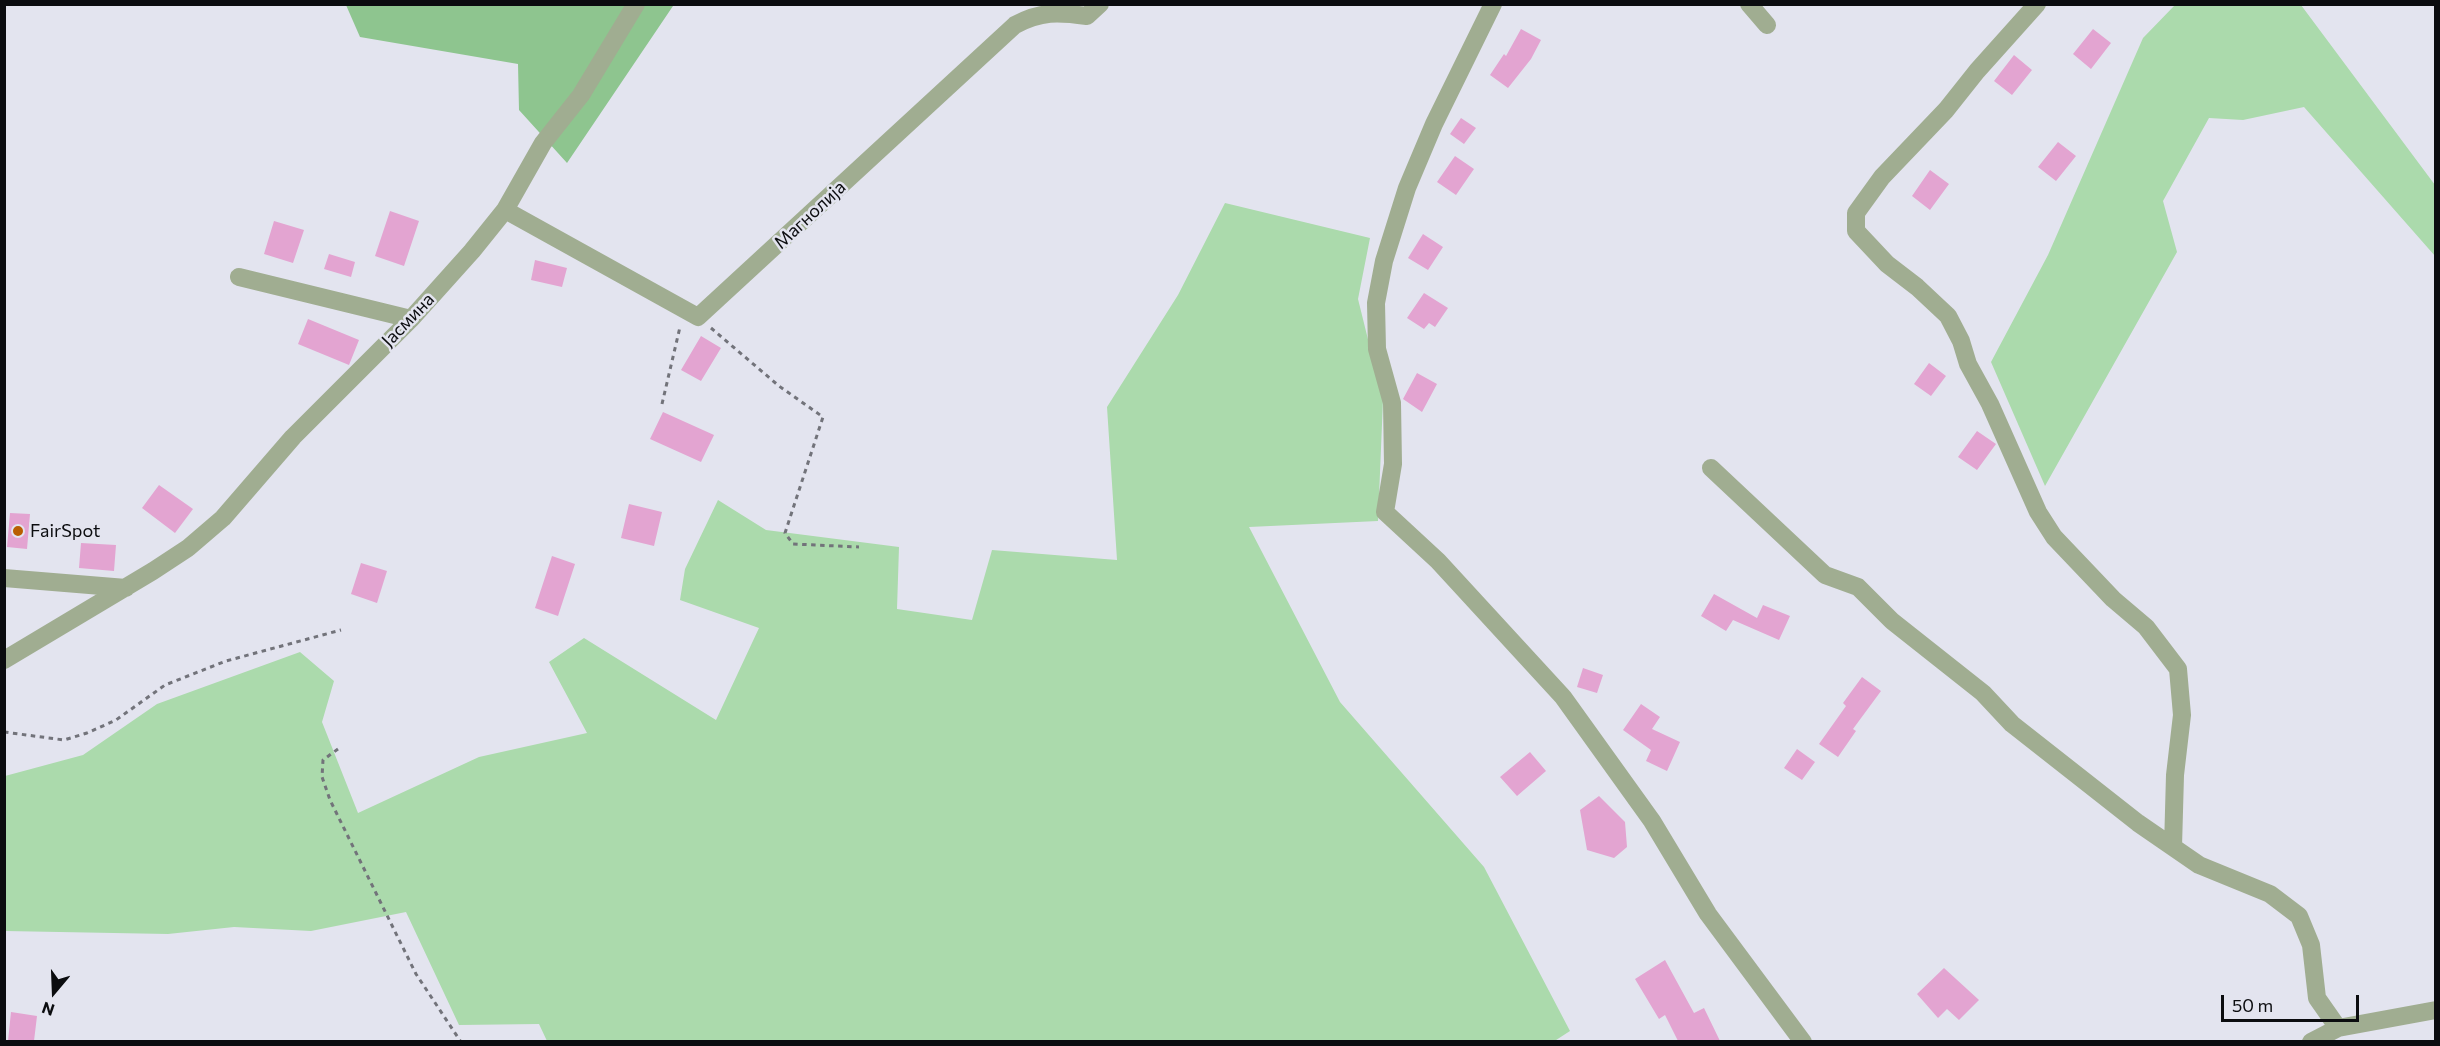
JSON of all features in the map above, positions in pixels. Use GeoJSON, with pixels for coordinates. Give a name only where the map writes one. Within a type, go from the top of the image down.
{"type":"FeatureCollection","features":[{"type":"Feature","properties":{"kind":"street","name":"Јасмина"},"geometry":{"type":"LineString","coordinates":[[4,660],[126,588],[188,548],[223,518],[293,437],[411,319],[505,210],[543,143],[581,95],[636,4]]}},
{"type":"Feature","properties":{"kind":"street","name":"Магнолија"},"geometry":{"type":"LineString","coordinates":[[692,313],[1015,26],[1035,15],[1065,13],[1087,16],[1100,4]]}},
{"type":"Feature","properties":{"kind":"street"},"geometry":{"type":"LineString","coordinates":[[1493,4],[1434,124],[1407,188],[1384,261],[1376,303],[1377,349],[1392,404],[1393,464],[1385,512],[1438,561],[1563,697],[1652,821],[1707,914],[1803,1041]]}},
{"type":"Feature","properties":{"kind":"street"},"geometry":{"type":"LineString","coordinates":[[1749,4],[1767,25]]}},
{"type":"Feature","properties":{"kind":"street"},"geometry":{"type":"LineString","coordinates":[[2037,4],[1977,71],[1946,110],[1882,177],[1856,213],[1856,231],[1887,264],[1917,287],[1948,316],[1961,341],[1968,364],[1990,404],[2038,512],[2054,537],[2113,599],[2145,627],[2178,669],[2182,715],[2175,775],[2173,847]]}},
{"type":"Feature","properties":{"kind":"street"},"geometry":{"type":"LineString","coordinates":[[505,210],[692,313]]}},
{"type":"Feature","properties":{"kind":"street"},"geometry":{"type":"LineString","coordinates":[[239,277],[411,319]]}},
{"type":"Feature","properties":{"kind":"street"},"geometry":{"type":"LineString","coordinates":[[1711,468],[1826,575],[1858,587],[1892,621],[1983,693],[2012,724],[2065,768],[2199,865],[2270,894],[2299,916],[2311,945],[2317,998],[2338,1028]]}},
{"type":"Feature","properties":{"kind":"street"},"geometry":{"type":"LineString","coordinates":[[4,578],[126,588]]}},
{"type":"Feature","properties":{"kind":"street"},"geometry":{"type":"LineString","coordinates":[[2311,1041],[2338,1028],[2436,1010]]}},
{"type":"Feature","properties":{"kind":"path"},"geometry":{"type":"LineString","coordinates":[[662,404],[692,313],[779,386],[823,417],[785,533],[794,544],[860,547]]}},
{"type":"Feature","properties":{"kind":"path"},"geometry":{"type":"LineString","coordinates":[[4,732],[64,740],[116,720],[165,685],[216,665],[341,630]]}},
{"type":"Feature","properties":{"kind":"path"},"geometry":{"type":"LineString","coordinates":[[338,749],[323,760],[322,777],[330,800],[416,974],[461,1041]]}},
{"type":"Feature","properties":{"kind":"green space"},"geometry":{"type":"Polygon","coordinates":[[[346,5],[673,6],[567,163],[519,110],[518,64],[360,37],[346,5]]]}},
{"type":"Feature","properties":{"kind":"green space"},"geometry":{"type":"Polygon","coordinates":[[[2175,5],[2301,5],[2435,185],[2435,256],[2304,107],[2243,120],[2209,118],[2163,201],[2177,252],[2045,486],[1991,362],[2048,255],[2143,38],[2175,5]]]}},
{"type":"Feature","properties":{"kind":"green space"},"geometry":{"type":"Polygon","coordinates":[[[1225,203],[1370,238],[1358,299],[1383,400],[1378,521],[1249,527],[1340,702],[1484,867],[1570,1031],[1553,1042],[547,1041],[539,1024],[459,1025],[406,912],[311,931],[234,927],[168,934],[5,931],[5,776],[83,755],[157,704],[300,652],[334,681],[322,722],[358,813],[479,757],[587,733],[549,662],[584,638],[716,720],[759,628],[680,600],[685,569],[718,500],[766,530],[899,547],[897,609],[972,620],[992,550],[1117,560],[1107,407],[1178,295],[1225,203]]]}},
{"type":"Feature","properties":{"kind":"building"},"geometry":{"type":"Polygon","coordinates":[[[1521,29],[1541,40],[1531,59],[1508,88],[1490,75],[1504,54],[1506,56],[1521,29]]]}},
{"type":"Feature","properties":{"kind":"building"},"geometry":{"type":"Polygon","coordinates":[[[2093,29],[2111,43],[2091,69],[2073,54],[2093,29]]]}},
{"type":"Feature","properties":{"kind":"building"},"geometry":{"type":"Polygon","coordinates":[[[2014,55],[2032,70],[2012,95],[1994,81],[2014,55]]]}},
{"type":"Feature","properties":{"kind":"building"},"geometry":{"type":"Polygon","coordinates":[[[1461,118],[1476,128],[1464,144],[1450,134],[1461,118]]]}},
{"type":"Feature","properties":{"kind":"building"},"geometry":{"type":"Polygon","coordinates":[[[2058,142],[2076,156],[2056,181],[2038,167],[2058,142]]]}},
{"type":"Feature","properties":{"kind":"building"},"geometry":{"type":"Polygon","coordinates":[[[1455,156],[1474,169],[1456,195],[1437,182],[1455,156]]]}},
{"type":"Feature","properties":{"kind":"building"},"geometry":{"type":"Polygon","coordinates":[[[1930,170],[1949,184],[1930,210],[1912,196],[1930,170]]]}},
{"type":"Feature","properties":{"kind":"building"},"geometry":{"type":"Polygon","coordinates":[[[390,211],[419,221],[404,266],[375,256],[390,211]]]}},
{"type":"Feature","properties":{"kind":"building"},"geometry":{"type":"Polygon","coordinates":[[[274,221],[304,230],[293,263],[264,254],[274,221]]]}},
{"type":"Feature","properties":{"kind":"building"},"geometry":{"type":"Polygon","coordinates":[[[1423,234],[1443,247],[1428,270],[1408,258],[1423,234]]]}},
{"type":"Feature","properties":{"kind":"building"},"geometry":{"type":"Polygon","coordinates":[[[329,254],[355,262],[351,277],[324,269],[329,254]]]}},
{"type":"Feature","properties":{"kind":"building"},"geometry":{"type":"Polygon","coordinates":[[[535,260],[567,268],[562,287],[531,280],[535,260]]]}},
{"type":"Feature","properties":{"kind":"building"},"geometry":{"type":"Polygon","coordinates":[[[1424,293],[1448,308],[1435,327],[1429,323],[1424,329],[1407,318],[1424,293]]]}},
{"type":"Feature","properties":{"kind":"building"},"geometry":{"type":"Polygon","coordinates":[[[308,319],[359,340],[349,365],[298,344],[308,319]]]}},
{"type":"Feature","properties":{"kind":"building"},"geometry":{"type":"Polygon","coordinates":[[[701,336],[721,348],[701,381],[681,370],[701,336]]]}},
{"type":"Feature","properties":{"kind":"building"},"geometry":{"type":"Polygon","coordinates":[[[1929,363],[1946,376],[1931,396],[1914,384],[1929,363]]]}},
{"type":"Feature","properties":{"kind":"building"},"geometry":{"type":"Polygon","coordinates":[[[1417,373],[1437,384],[1422,412],[1403,399],[1417,373]]]}},
{"type":"Feature","properties":{"kind":"building"},"geometry":{"type":"Polygon","coordinates":[[[663,412],[714,435],[701,462],[650,439],[663,412]]]}},
{"type":"Feature","properties":{"kind":"building"},"geometry":{"type":"Polygon","coordinates":[[[1977,431],[1996,444],[1977,470],[1958,457],[1977,431]]]}},
{"type":"Feature","properties":{"kind":"building"},"geometry":{"type":"Polygon","coordinates":[[[159,485],[193,509],[175,533],[142,508],[159,485]]]}},
{"type":"Feature","properties":{"kind":"building"},"geometry":{"type":"Polygon","coordinates":[[[629,504],[662,512],[654,546],[621,538],[629,504]]]}},
{"type":"Feature","properties":{"kind":"building","name":"FairSpot"},"geometry":{"type":"Polygon","coordinates":[[[10,513],[30,514],[27,549],[7,547],[10,513]]]}},
{"type":"Feature","properties":{"kind":"building"},"geometry":{"type":"Polygon","coordinates":[[[81,543],[116,545],[114,571],[79,568],[81,543]]]}},
{"type":"Feature","properties":{"kind":"building"},"geometry":{"type":"Polygon","coordinates":[[[552,556],[575,564],[558,616],[535,608],[552,556]]]}},
{"type":"Feature","properties":{"kind":"building"},"geometry":{"type":"Polygon","coordinates":[[[361,563],[387,571],[377,603],[351,594],[361,563]]]}},
{"type":"Feature","properties":{"kind":"building"},"geometry":{"type":"Polygon","coordinates":[[[1714,594],[1757,618],[1763,605],[1790,616],[1779,640],[1733,620],[1726,631],[1701,616],[1714,594]]]}},
{"type":"Feature","properties":{"kind":"building"},"geometry":{"type":"Polygon","coordinates":[[[1583,668],[1603,675],[1597,693],[1577,687],[1583,668]]]}},
{"type":"Feature","properties":{"kind":"building"},"geometry":{"type":"Polygon","coordinates":[[[1862,677],[1881,691],[1853,729],[1856,731],[1838,757],[1819,744],[1846,706],[1843,703],[1862,677]]]}},
{"type":"Feature","properties":{"kind":"building"},"geometry":{"type":"Polygon","coordinates":[[[1641,704],[1660,717],[1652,729],[1680,742],[1667,771],[1646,761],[1651,750],[1623,730],[1641,704]]]}},
{"type":"Feature","properties":{"kind":"building"},"geometry":{"type":"Polygon","coordinates":[[[1797,749],[1815,762],[1802,780],[1784,768],[1797,749]]]}},
{"type":"Feature","properties":{"kind":"building"},"geometry":{"type":"Polygon","coordinates":[[[1530,752],[1546,771],[1517,796],[1500,777],[1530,752]]]}},
{"type":"Feature","properties":{"kind":"building"},"geometry":{"type":"Polygon","coordinates":[[[1599,796],[1625,822],[1627,847],[1614,858],[1587,850],[1580,810],[1599,796]]]}},
{"type":"Feature","properties":{"kind":"building"},"geometry":{"type":"Polygon","coordinates":[[[1665,960],[1694,1013],[1704,1008],[1720,1041],[1678,1041],[1665,1015],[1659,1019],[1635,979],[1665,960]]]}},
{"type":"Feature","properties":{"kind":"building"},"geometry":{"type":"Polygon","coordinates":[[[1944,968],[1979,1000],[1959,1020],[1947,1009],[1938,1018],[1917,994],[1944,968]]]}},
{"type":"Feature","properties":{"kind":"building"},"geometry":{"type":"Polygon","coordinates":[[[11,1012],[37,1016],[34,1041],[8,1041],[11,1012]]]}},
{"type":"Feature","properties":{"kind":"place","name":"FairSpot"},"geometry":{"type":"Point","coordinates":[18,531]}}]}
